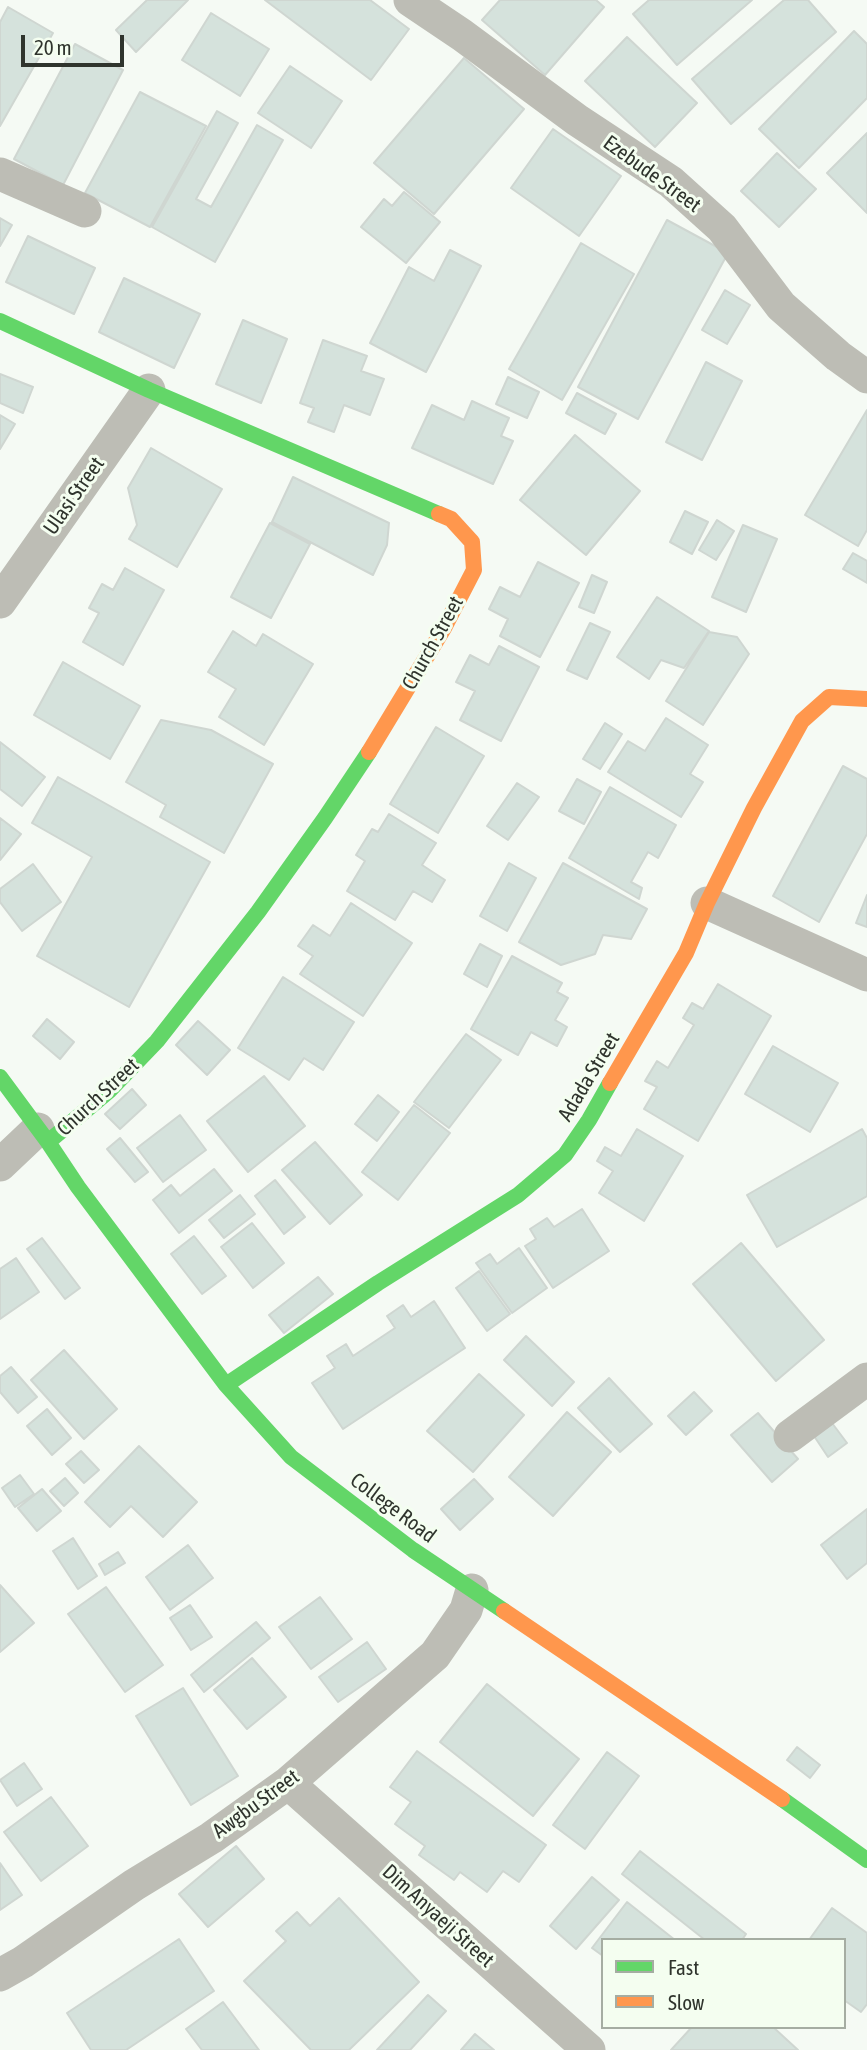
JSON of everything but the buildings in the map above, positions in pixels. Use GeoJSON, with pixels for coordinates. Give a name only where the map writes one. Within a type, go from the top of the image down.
{"type":"FeatureCollection","features":[{"type":"Feature","properties":{"kind":"street","name":"Ezebude Street"},"geometry":{"type":"LineString","coordinates":[[410,0],[576,120],[671,183],[722,228],[781,306],[838,356],[867,377]]}},
{"type":"Feature","properties":{"kind":"street"},"geometry":{"type":"LineString","coordinates":[[0,174],[85,211]]}},
{"type":"Feature","properties":{"kind":"street","name":"Church Street"},"geometry":{"type":"LineString","coordinates":[[0,321],[149,390],[451,519],[472,542],[474,570],[444,628],[381,734],[326,818],[258,912],[157,1041],[110,1090],[0,1165]]}},
{"type":"Feature","properties":{"kind":"street","name":"Ulasi Street"},"geometry":{"type":"LineString","coordinates":[[0,602],[149,390]]}},
{"type":"Feature","properties":{"kind":"street","name":"Adada Street"},"geometry":{"type":"LineString","coordinates":[[226,1385],[378,1283],[518,1195],[565,1155],[589,1120],[686,953],[706,903],[802,720],[829,697],[867,699]]}},
{"type":"Feature","properties":{"kind":"street"},"geometry":{"type":"LineString","coordinates":[[706,903],[867,975]]}},
{"type":"Feature","properties":{"kind":"street","name":"College Road"},"geometry":{"type":"LineString","coordinates":[[0,1077],[78,1187],[226,1385],[291,1457],[412,1550],[797,1809],[867,1860]]}},
{"type":"Feature","properties":{"kind":"street"},"geometry":{"type":"LineString","coordinates":[[790,1436],[867,1379]]}},
{"type":"Feature","properties":{"kind":"street","name":"Awgbu Street"},"geometry":{"type":"LineString","coordinates":[[0,1975],[134,1885],[211,1838],[288,1783],[435,1655],[466,1610],[472,1590]]}},
{"type":"Feature","properties":{"kind":"street","name":"Dim Anyaeji Street"},"geometry":{"type":"LineString","coordinates":[[288,1783],[589,2050]]}},
{"type":"Feature","properties":{"kind":"traffic: fast"},"geometry":{"type":"LineString","coordinates":[[0,321],[149,390],[439,514]]}},
{"type":"Feature","properties":{"kind":"traffic: fast"},"geometry":{"type":"LineString","coordinates":[[48,1142],[110,1090],[157,1041],[258,912],[369,752]]}},
{"type":"Feature","properties":{"kind":"traffic: fast"},"geometry":{"type":"LineString","coordinates":[[0,1077],[78,1187],[226,1385],[291,1457],[413,1550],[504,1611]]}},
{"type":"Feature","properties":{"kind":"traffic: fast"},"geometry":{"type":"LineString","coordinates":[[226,1385],[378,1283],[518,1195],[565,1155],[610,1083]]}},
{"type":"Feature","properties":{"kind":"traffic: fast"},"geometry":{"type":"LineString","coordinates":[[782,1799],[867,1860]]}},
{"type":"Feature","properties":{"kind":"traffic: slow"},"geometry":{"type":"LineString","coordinates":[[369,752],[444,628],[474,570],[472,542],[451,519],[439,514]]}},
{"type":"Feature","properties":{"kind":"traffic: slow"},"geometry":{"type":"LineString","coordinates":[[610,1083],[686,953],[707,903],[754,808],[802,721],[829,697],[867,699]]}},
{"type":"Feature","properties":{"kind":"traffic: slow"},"geometry":{"type":"LineString","coordinates":[[504,1611],[782,1799]]}}]}
